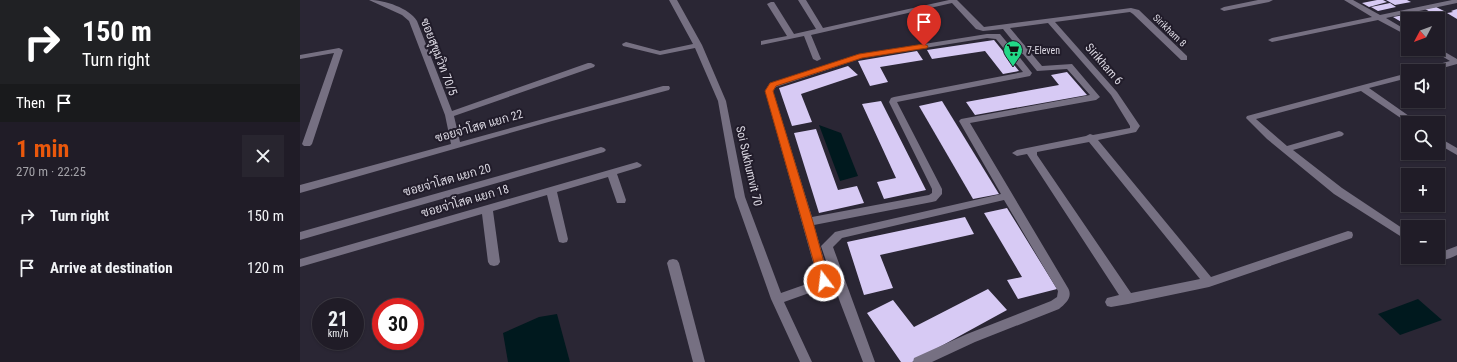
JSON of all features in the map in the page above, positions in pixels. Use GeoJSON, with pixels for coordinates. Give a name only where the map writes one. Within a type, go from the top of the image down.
{"type":"FeatureCollection","features":[{"type":"Feature","properties":{"kind":"street","name":"ซอยสุขุมวิท 70/5"},"geometry":{"type":"LineString","coordinates":[[373,0],[405,13],[413,21],[449,115],[456,146]]}},
{"type":"Feature","properties":{"kind":"street","name":"Soi Sukhumvit 70"},"geometry":{"type":"LineString","coordinates":[[673,0],[698,45],[722,101],[740,197],[777,299],[806,362]]}},
{"type":"Feature","properties":{"kind":"street"},"geometry":{"type":"LineString","coordinates":[[802,0],[821,31]]}},
{"type":"Feature","properties":{"kind":"street"},"geometry":{"type":"LineString","coordinates":[[764,43],[792,38],[954,0]]}},
{"type":"Feature","properties":{"kind":"street","name":"Sirikham 8"},"geometry":{"type":"LineString","coordinates":[[954,0],[979,27],[983,29],[1132,10],[1136,12],[1184,58]]}},
{"type":"Feature","properties":{"kind":"street"},"geometry":{"type":"LineString","coordinates":[[1224,9],[1269,0]]}},
{"type":"Feature","properties":{"kind":"street"},"geometry":{"type":"LineString","coordinates":[[1348,0],[1401,30]]}},
{"type":"Feature","properties":{"kind":"street"},"geometry":{"type":"LineString","coordinates":[[1272,40],[1457,1]]}},
{"type":"Feature","properties":{"kind":"street"},"geometry":{"type":"LineString","coordinates":[[771,4],[792,38]]}},
{"type":"Feature","properties":{"kind":"street","name":"Sirikham 6"},"geometry":{"type":"LineString","coordinates":[[1049,20],[1114,94],[1135,126],[1133,130],[1090,138]]}},
{"type":"Feature","properties":{"kind":"street"},"geometry":{"type":"LineString","coordinates":[[919,362],[972,338],[1055,305],[1063,299],[1064,291],[964,121],[1096,97],[1072,68],[1065,66],[1040,69],[1005,26]]}},
{"type":"Feature","properties":{"kind":"street"},"geometry":{"type":"LineString","coordinates":[[807,34],[817,58]]}},
{"type":"Feature","properties":{"kind":"street"},"geometry":{"type":"LineString","coordinates":[[777,299],[823,282],[808,222],[769,91],[773,85],[861,56],[987,36],[997,36],[1013,53],[1028,73],[1025,76],[894,100],[893,102],[937,189],[937,194],[932,198],[808,222]]}},
{"type":"Feature","properties":{"kind":"street"},"geometry":{"type":"LineString","coordinates":[[626,44],[660,53],[698,45]]}},
{"type":"Feature","properties":{"kind":"street"},"geometry":{"type":"LineString","coordinates":[[300,57],[339,50],[307,144]]}},
{"type":"Feature","properties":{"kind":"street"},"geometry":{"type":"LineString","coordinates":[[1013,53],[1025,51]]}},
{"type":"Feature","properties":{"kind":"street"},"geometry":{"type":"LineString","coordinates":[[1445,55],[1457,62]]}},
{"type":"Feature","properties":{"kind":"street"},"geometry":{"type":"LineString","coordinates":[[1445,65],[1457,62]]}},
{"type":"Feature","properties":{"kind":"street"},"geometry":{"type":"LineString","coordinates":[[449,115],[591,65]]}},
{"type":"Feature","properties":{"kind":"street"},"geometry":{"type":"LineString","coordinates":[[1401,77],[1250,118],[1338,191],[1401,232]]}},
{"type":"Feature","properties":{"kind":"street","name":"ซอยจ่าโสด แยก 22"},"geometry":{"type":"LineString","coordinates":[[300,189],[549,119],[666,88]]}},
{"type":"Feature","properties":{"kind":"street"},"geometry":{"type":"LineString","coordinates":[[1361,88],[1403,116]]}},
{"type":"Feature","properties":{"kind":"street"},"geometry":{"type":"LineString","coordinates":[[1286,149],[1339,134]]}},
{"type":"Feature","properties":{"kind":"street"},"geometry":{"type":"LineString","coordinates":[[1017,153],[1090,138],[1209,282]]}},
{"type":"Feature","properties":{"kind":"street"},"geometry":{"type":"LineString","coordinates":[[1445,144],[1457,152]]}},
{"type":"Feature","properties":{"kind":"street","name":"ซอยจ่าโสด แยก 20"},"geometry":{"type":"LineString","coordinates":[[300,236],[601,150]]}},
{"type":"Feature","properties":{"kind":"street"},"geometry":{"type":"LineString","coordinates":[[1032,151],[1032,155],[1128,299]]}},
{"type":"Feature","properties":{"kind":"street","name":"ซอยจ่าโสด แยก 18"},"geometry":{"type":"LineString","coordinates":[[300,263],[637,165]]}},
{"type":"Feature","properties":{"kind":"street"},"geometry":{"type":"LineString","coordinates":[[611,172],[621,200]]}},
{"type":"Feature","properties":{"kind":"street"},"geometry":{"type":"LineString","coordinates":[[551,190],[563,239]]}},
{"type":"Feature","properties":{"kind":"street"},"geometry":{"type":"LineString","coordinates":[[869,362],[827,246],[839,235],[1007,196]]}},
{"type":"Feature","properties":{"kind":"street"},"geometry":{"type":"LineString","coordinates":[[487,208],[494,262]]}},
{"type":"Feature","properties":{"kind":"street"},"geometry":{"type":"LineString","coordinates":[[1111,302],[1209,282],[1348,235]]}},
{"type":"Feature","properties":{"kind":"street"},"geometry":{"type":"LineString","coordinates":[[1445,256],[1457,250]]}},
{"type":"Feature","properties":{"kind":"street"},"geometry":{"type":"LineString","coordinates":[[673,263],[699,362]]}},
{"type":"Feature","properties":{"kind":"shaded area"},"geometry":{"type":"Polygon","coordinates":[[[819,125],[841,133],[858,176],[840,181],[819,125]]]}},
{"type":"Feature","properties":{"kind":"shaded area"},"geometry":{"type":"Polygon","coordinates":[[[1418,299],[1442,320],[1400,335],[1378,314],[1418,299]]]}},
{"type":"Feature","properties":{"kind":"shaded area"},"geometry":{"type":"Polygon","coordinates":[[[557,314],[570,362],[508,362],[503,333],[539,317],[557,314]]]}},
{"type":"Feature","properties":{"kind":"building"},"geometry":{"type":"Polygon","coordinates":[[[1377,0],[1387,2],[1369,7],[1362,3],[1377,0]]]}},
{"type":"Feature","properties":{"kind":"building"},"geometry":{"type":"Polygon","coordinates":[[[1386,0],[1407,0],[1411,2],[1395,5],[1386,0]]]}},
{"type":"Feature","properties":{"kind":"building"},"geometry":{"type":"Polygon","coordinates":[[[1390,3],[1396,7],[1378,11],[1371,7],[1390,3]]]}},
{"type":"Feature","properties":{"kind":"building"},"geometry":{"type":"Polygon","coordinates":[[[1436,7],[1446,12],[1430,12],[1425,9],[1436,7]]]}},
{"type":"Feature","properties":{"kind":"building"},"geometry":{"type":"Polygon","coordinates":[[[1457,9],[1457,19],[1447,13],[1453,12],[1451,11],[1457,9]]]}},
{"type":"Feature","properties":{"kind":"building"},"geometry":{"type":"Polygon","coordinates":[[[1401,16],[1401,22],[1393,17],[1401,16]]]}},
{"type":"Feature","properties":{"kind":"building"},"geometry":{"type":"Polygon","coordinates":[[[994,40],[1019,71],[1003,74],[985,51],[932,59],[927,50],[994,40]]]}},
{"type":"Feature","properties":{"kind":"building"},"geometry":{"type":"Polygon","coordinates":[[[917,51],[923,60],[880,67],[888,82],[870,86],[858,61],[917,51]]]}},
{"type":"Feature","properties":{"kind":"building"},"geometry":{"type":"Polygon","coordinates":[[[848,66],[858,75],[801,94],[812,122],[792,126],[779,88],[848,66]]]}},
{"type":"Feature","properties":{"kind":"building"},"geometry":{"type":"Polygon","coordinates":[[[1067,72],[1087,95],[975,115],[966,102],[1059,85],[1051,75],[1067,72]]]}},
{"type":"Feature","properties":{"kind":"building"},"geometry":{"type":"Polygon","coordinates":[[[881,101],[926,190],[884,199],[877,182],[896,178],[862,104],[881,101]]]}},
{"type":"Feature","properties":{"kind":"building"},"geometry":{"type":"Polygon","coordinates":[[[942,101],[999,194],[973,199],[919,106],[942,101]]]}},
{"type":"Feature","properties":{"kind":"building"},"geometry":{"type":"Polygon","coordinates":[[[816,129],[838,190],[857,186],[864,203],[819,213],[794,133],[816,129]]]}},
{"type":"Feature","properties":{"kind":"building"},"geometry":{"type":"Polygon","coordinates":[[[1007,208],[1057,289],[1018,299],[1007,280],[1022,277],[984,213],[1007,208]]]}},
{"type":"Feature","properties":{"kind":"building"},"geometry":{"type":"Polygon","coordinates":[[[965,217],[974,234],[880,255],[893,288],[864,295],[847,242],[965,217]]]}},
{"type":"Feature","properties":{"kind":"building"},"geometry":{"type":"Polygon","coordinates":[[[988,289],[1007,310],[912,362],[901,362],[867,313],[893,300],[914,327],[988,289]]]}},
{"type":"Feature","properties":{"kind":"place","name":"7-Eleven"},"geometry":{"type":"Point","coordinates":[1013,67]}},
{"type":"Feature","properties":{"kind":"route"},"geometry":{"type":"LineString","coordinates":[[824,281],[769,91],[773,85],[861,56],[924,46]]}}]}
